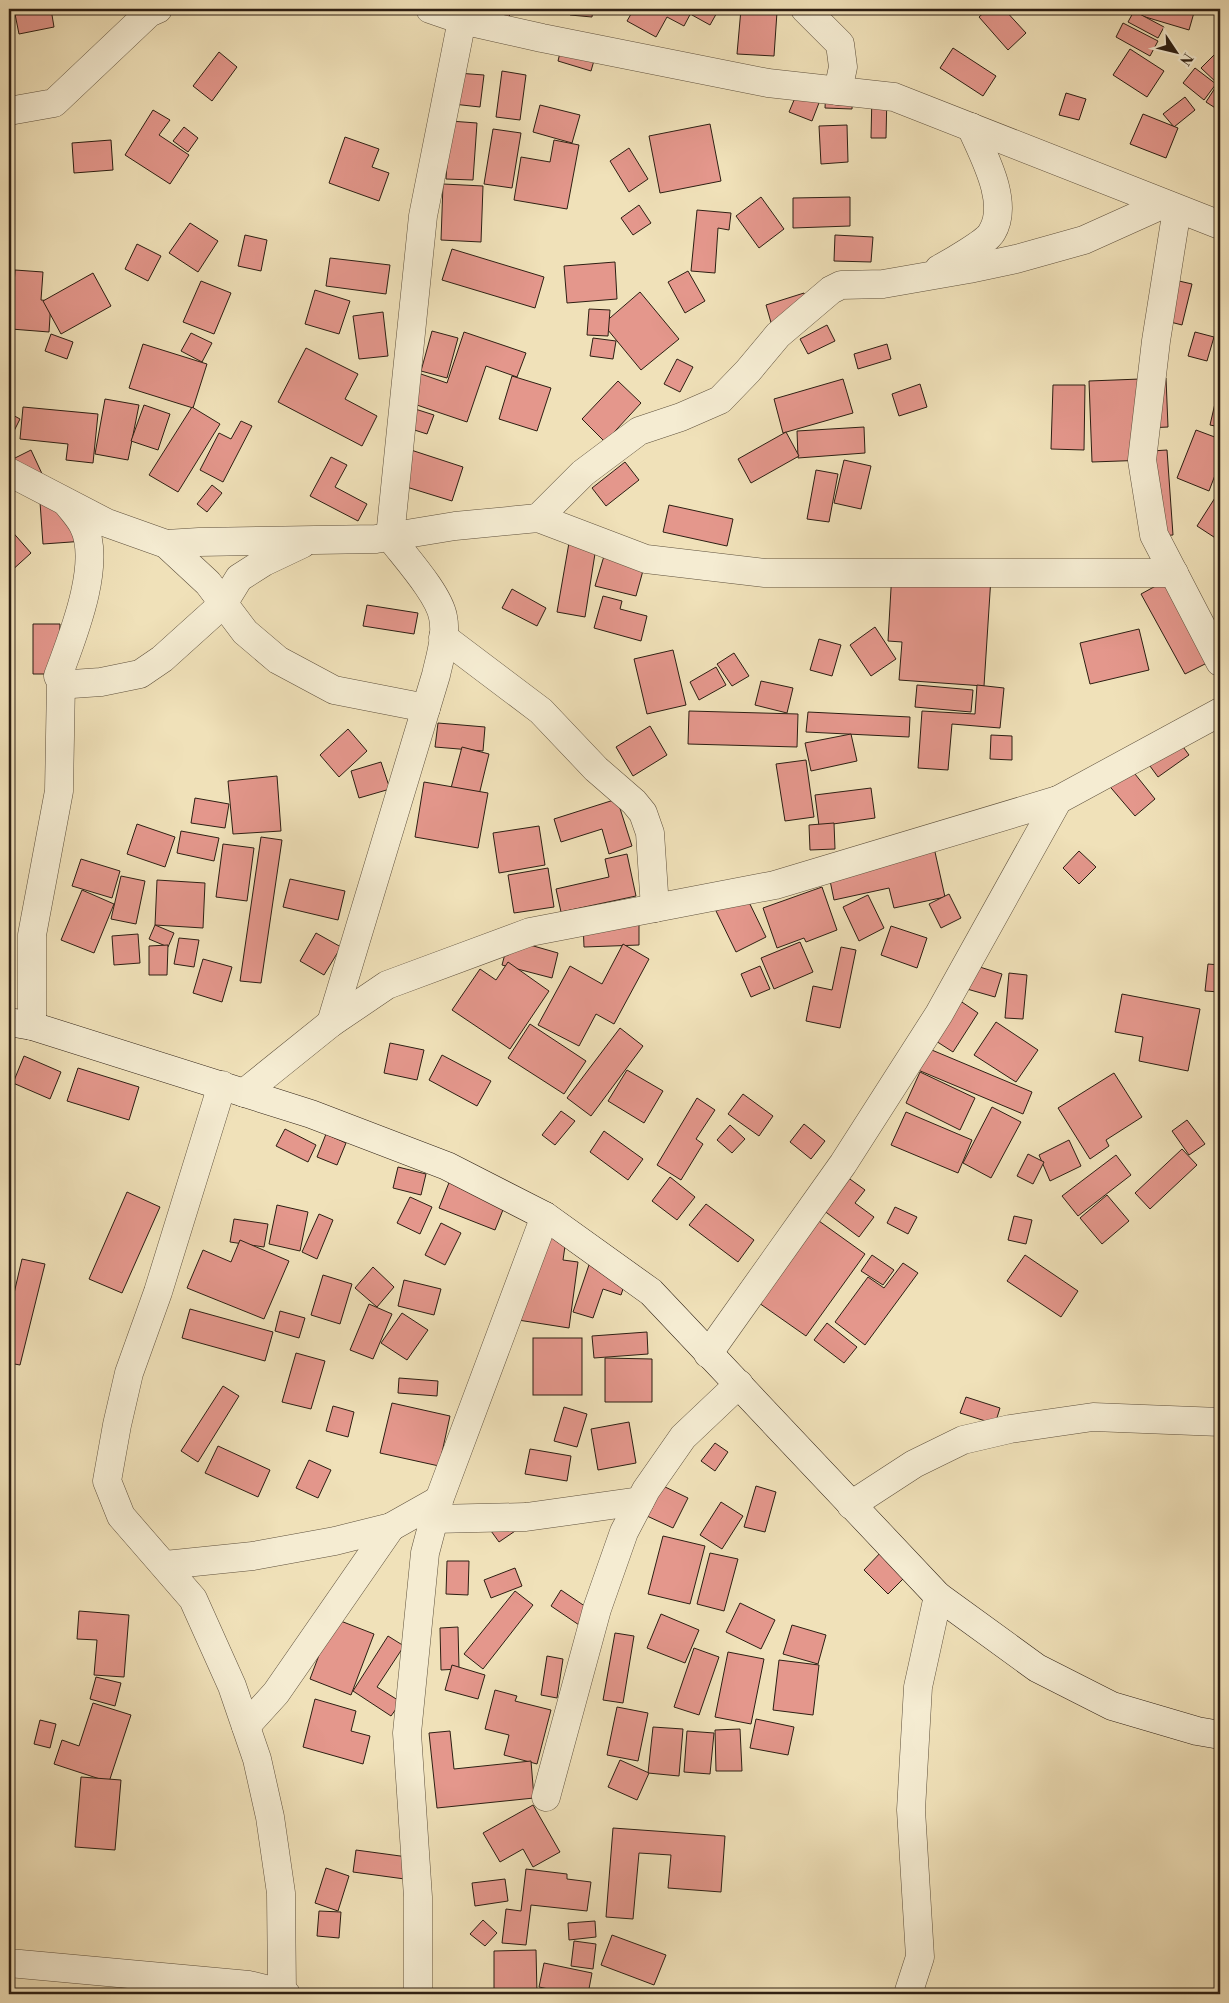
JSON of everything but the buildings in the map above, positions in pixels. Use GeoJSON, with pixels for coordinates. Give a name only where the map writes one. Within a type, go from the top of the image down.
{"type":"FeatureCollection","features":[{"type":"Feature","properties":{"kind":"street"},"geometry":{"type":"LineString","coordinates":[[9,111],[54,104],[149,13],[158,9]]}},
{"type":"Feature","properties":{"kind":"street"},"geometry":{"type":"LineString","coordinates":[[430,9],[462,20],[552,40],[768,83],[894,97],[1220,225]]}},
{"type":"Feature","properties":{"kind":"street"},"geometry":{"type":"LineString","coordinates":[[805,9],[840,44],[843,67],[838,91]]}},
{"type":"Feature","properties":{"kind":"street"},"geometry":{"type":"LineString","coordinates":[[331,1023],[436,675],[444,637],[443,618],[436,599],[390,537],[423,216],[462,20]]}},
{"type":"Feature","properties":{"kind":"street"},"geometry":{"type":"LineString","coordinates":[[924,276],[955,261],[992,234],[998,220],[998,199],[990,170],[971,127]]}},
{"type":"Feature","properties":{"kind":"street"},"geometry":{"type":"LineString","coordinates":[[538,518],[583,473],[639,432],[720,400],[748,371],[778,335],[831,290],[841,285],[882,284],[1016,258],[1084,240],[1170,206]]}},
{"type":"Feature","properties":{"kind":"street"},"geometry":{"type":"LineString","coordinates":[[1170,206],[1142,460],[1154,534],[1220,662]]}},
{"type":"Feature","properties":{"kind":"street"},"geometry":{"type":"LineString","coordinates":[[9,472],[107,523],[166,544],[376,540],[455,526],[538,518],[646,559],[765,573],[1174,573]]}},
{"type":"Feature","properties":{"kind":"street"},"geometry":{"type":"LineString","coordinates":[[67,502],[84,526],[89,550],[90,569],[73,633],[58,676],[61,682],[59,792],[32,936],[20,1024],[311,1114],[447,1166],[545,1216],[652,1292],[708,1354],[739,1384],[938,1596],[1037,1668],[1112,1706],[1196,1731],[1220,1735]]}},
{"type":"Feature","properties":{"kind":"street"},"geometry":{"type":"LineString","coordinates":[[90,569],[119,527]]}},
{"type":"Feature","properties":{"kind":"street"},"geometry":{"type":"LineString","coordinates":[[61,682],[72,684],[101,682],[140,674],[162,660],[223,604],[239,578],[264,562],[312,540]]}},
{"type":"Feature","properties":{"kind":"street"},"geometry":{"type":"LineString","coordinates":[[166,544],[208,583],[245,632],[278,660],[334,690],[426,708]]}},
{"type":"Feature","properties":{"kind":"street"},"geometry":{"type":"LineString","coordinates":[[444,637],[542,711],[596,770],[634,802],[643,813],[650,833],[655,908]]}},
{"type":"Feature","properties":{"kind":"street"},"geometry":{"type":"LineString","coordinates":[[9,1963],[249,1985],[284,1994],[280,1884],[270,1817],[257,1759],[246,1726],[232,1686],[193,1599],[121,1516],[107,1481],[129,1373],[233,1089],[388,985],[530,932],[775,885],[1058,800],[1220,712]]}},
{"type":"Feature","properties":{"kind":"street"},"geometry":{"type":"LineString","coordinates":[[708,1354],[842,1164],[939,1014],[1058,800]]}},
{"type":"Feature","properties":{"kind":"street"},"geometry":{"type":"LineString","coordinates":[[418,1994],[418,1897],[406,1733],[425,1553],[437,1510],[545,1216]]}},
{"type":"Feature","properties":{"kind":"street"},"geometry":{"type":"LineString","coordinates":[[546,1797],[597,1609],[624,1532],[640,1501],[683,1438],[739,1384]]}},
{"type":"Feature","properties":{"kind":"street"},"geometry":{"type":"LineString","coordinates":[[851,1505],[914,1464],[963,1440],[1010,1430],[1092,1417],[1220,1422]]}},
{"type":"Feature","properties":{"kind":"street"},"geometry":{"type":"LineString","coordinates":[[165,1565],[253,1556],[334,1541],[391,1527],[437,1510],[526,1516],[640,1501]]}},
{"type":"Feature","properties":{"kind":"street"},"geometry":{"type":"LineString","coordinates":[[246,1726],[276,1693],[391,1527]]}},
{"type":"Feature","properties":{"kind":"street"},"geometry":{"type":"LineString","coordinates":[[908,1994],[920,1957],[911,1810],[918,1687],[938,1596]]}}]}
